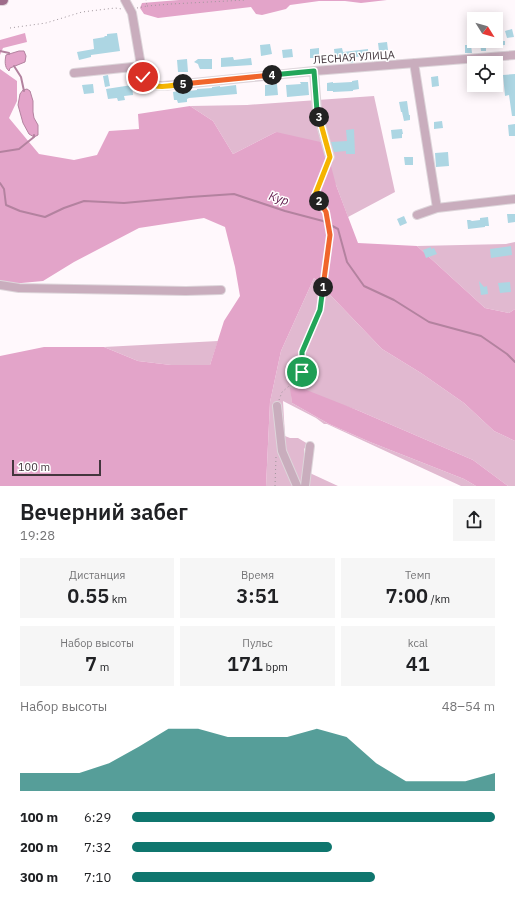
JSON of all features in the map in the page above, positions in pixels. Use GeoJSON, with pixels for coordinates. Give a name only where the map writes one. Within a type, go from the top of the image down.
{"type":"FeatureCollection","features":[{"type":"Feature","properties":{"kind":"street"},"geometry":{"type":"LineString","coordinates":[[124,0],[131,11]]}},
{"type":"Feature","properties":{"kind":"street","name":"ЛЕСНАЯ УЛИЦА"},"geometry":{"type":"LineString","coordinates":[[131,11],[143,77],[149,84],[163,86],[314,71],[515,56]]}},
{"type":"Feature","properties":{"kind":"street"},"geometry":{"type":"LineString","coordinates":[[414,63],[437,208]]}},
{"type":"Feature","properties":{"kind":"street"},"geometry":{"type":"LineString","coordinates":[[74,73],[142,66]]}},
{"type":"Feature","properties":{"kind":"street"},"geometry":{"type":"LineString","coordinates":[[314,71],[317,111],[330,157]]}},
{"type":"Feature","properties":{"kind":"street"},"geometry":{"type":"LineString","coordinates":[[417,216],[437,208],[515,199]]}},
{"type":"Feature","properties":{"kind":"street"},"geometry":{"type":"LineString","coordinates":[[0,285],[27,289],[221,290]]}},
{"type":"Feature","properties":{"kind":"street"},"geometry":{"type":"LineString","coordinates":[[277,406],[282,452],[297,486]]}},
{"type":"Feature","properties":{"kind":"street"},"geometry":{"type":"LineString","coordinates":[[305,486],[310,446]]}},
{"type":"Feature","properties":{"kind":"path"},"geometry":{"type":"LineString","coordinates":[[146,0],[147,6]]}},
{"type":"Feature","properties":{"kind":"path"},"geometry":{"type":"LineString","coordinates":[[10,28],[46,23],[82,12],[115,8],[131,11],[147,6],[246,0]]}},
{"type":"Feature","properties":{"kind":"path"},"geometry":{"type":"LineString","coordinates":[[277,406],[282,392],[301,376],[302,352],[320,310],[330,235],[326,212],[315,195],[330,157]]}},
{"type":"Feature","properties":{"kind":"path"},"geometry":{"type":"LineString","coordinates":[[276,457],[276,486]]}},
{"type":"Feature","properties":{"kind":"shaded area"},"geometry":{"type":"Polygon","coordinates":[[[179,0],[387,0],[361,3],[345,1],[319,1],[290,5],[286,9],[262,15],[256,14],[251,7],[158,18],[144,14],[140,8],[142,3],[179,0]]]}},
{"type":"Feature","properties":{"kind":"shaded area"},"geometry":{"type":"Polygon","coordinates":[[[25,33],[27,42],[3,48],[0,55],[0,40],[25,33]]]}},
{"type":"Feature","properties":{"kind":"shaded area"},"geometry":{"type":"Polygon","coordinates":[[[24,51],[26,56],[25,62],[10,68],[9,71],[5,61],[6,55],[24,51]]]}},
{"type":"Feature","properties":{"kind":"shaded area"},"geometry":{"type":"Polygon","coordinates":[[[0,69],[17,81],[17,101],[9,118],[39,154],[74,160],[97,155],[109,131],[139,129],[138,114],[190,106],[213,121],[233,154],[276,132],[325,143],[336,185],[358,243],[417,246],[485,308],[509,313],[515,309],[515,441],[494,431],[464,403],[421,373],[382,349],[314,278],[281,351],[270,402],[266,486],[0,486],[0,356],[44,347],[104,347],[138,361],[171,365],[210,365],[224,321],[240,296],[235,267],[225,227],[204,218],[139,228],[74,262],[43,281],[0,285],[0,69]]]}},
{"type":"Feature","properties":{"kind":"shaded area"},"geometry":{"type":"Polygon","coordinates":[[[27,89],[30,91],[33,101],[34,118],[38,125],[38,135],[34,137],[29,134],[23,123],[18,105],[20,94],[23,90],[27,89]]]}},
{"type":"Feature","properties":{"kind":"shaded area"},"geometry":{"type":"Polygon","coordinates":[[[374,96],[395,192],[348,217],[336,185],[276,132],[233,154],[213,121],[190,106],[247,105],[374,96]]]}},
{"type":"Feature","properties":{"kind":"shaded area"},"geometry":{"type":"Polygon","coordinates":[[[515,242],[515,309],[509,313],[485,308],[417,246],[506,244],[515,242]]]}},
{"type":"Feature","properties":{"kind":"shaded area"},"geometry":{"type":"Polygon","coordinates":[[[314,278],[382,349],[421,373],[464,403],[494,431],[515,441],[515,486],[508,486],[473,460],[357,410],[291,388],[292,403],[329,424],[370,442],[464,479],[476,486],[461,486],[327,424],[324,424],[316,418],[283,401],[285,436],[290,438],[298,438],[308,444],[304,449],[304,469],[338,486],[266,486],[270,402],[281,351],[314,278]]]}},
{"type":"Feature","properties":{"kind":"shaded area"},"geometry":{"type":"Polygon","coordinates":[[[218,341],[210,365],[171,365],[138,361],[104,347],[218,341]]]}},
{"type":"Feature","properties":{"kind":"shaded area"},"geometry":{"type":"Polygon","coordinates":[[[290,388],[304,389],[473,460],[508,486],[476,486],[464,479],[370,442],[329,424],[292,403],[290,388]]]}},
{"type":"Feature","properties":{"kind":"building"},"geometry":{"type":"Polygon","coordinates":[[[512,29],[514,37],[507,38],[505,31],[512,29]]]}},
{"type":"Feature","properties":{"kind":"building"},"geometry":{"type":"Polygon","coordinates":[[[117,33],[120,51],[91,55],[91,57],[79,60],[77,52],[94,49],[93,39],[105,37],[104,36],[107,36],[107,34],[117,33]]]}},
{"type":"Feature","properties":{"kind":"building"},"geometry":{"type":"Polygon","coordinates":[[[387,42],[388,50],[379,51],[378,43],[387,42]]]}},
{"type":"Feature","properties":{"kind":"building"},"geometry":{"type":"Polygon","coordinates":[[[270,44],[272,54],[261,56],[260,45],[270,44]]]}},
{"type":"Feature","properties":{"kind":"building"},"geometry":{"type":"Polygon","coordinates":[[[465,45],[467,45],[467,48],[471,48],[472,53],[465,53],[465,45]]]}},
{"type":"Feature","properties":{"kind":"building"},"geometry":{"type":"Polygon","coordinates":[[[319,48],[319,58],[310,58],[310,49],[319,48]]]}},
{"type":"Feature","properties":{"kind":"building"},"geometry":{"type":"Polygon","coordinates":[[[342,48],[343,52],[368,49],[368,56],[355,57],[355,62],[349,63],[349,58],[335,58],[334,49],[342,48]]]}},
{"type":"Feature","properties":{"kind":"building"},"geometry":{"type":"Polygon","coordinates":[[[481,48],[486,48],[486,51],[481,51],[481,48]]]}},
{"type":"Feature","properties":{"kind":"building"},"geometry":{"type":"Polygon","coordinates":[[[292,49],[293,57],[283,58],[282,50],[292,49]]]}},
{"type":"Feature","properties":{"kind":"building"},"geometry":{"type":"Polygon","coordinates":[[[233,57],[234,60],[251,58],[252,65],[221,67],[221,58],[233,57]]]}},
{"type":"Feature","properties":{"kind":"building"},"geometry":{"type":"Polygon","coordinates":[[[187,59],[188,72],[178,72],[177,60],[187,59]]]}},
{"type":"Feature","properties":{"kind":"building"},"geometry":{"type":"Polygon","coordinates":[[[198,59],[212,59],[212,69],[200,69],[198,64],[194,62],[198,59]]]}},
{"type":"Feature","properties":{"kind":"building"},"geometry":{"type":"Polygon","coordinates":[[[515,74],[515,116],[512,116],[509,95],[505,96],[503,75],[515,74]]]}},
{"type":"Feature","properties":{"kind":"building"},"geometry":{"type":"Polygon","coordinates":[[[108,75],[110,86],[105,87],[103,76],[108,75]]]}},
{"type":"Feature","properties":{"kind":"building"},"geometry":{"type":"Polygon","coordinates":[[[438,76],[439,86],[432,87],[431,77],[438,76]]]}},
{"type":"Feature","properties":{"kind":"building"},"geometry":{"type":"Polygon","coordinates":[[[358,80],[359,89],[353,91],[327,91],[327,83],[352,82],[358,80]]]}},
{"type":"Feature","properties":{"kind":"building"},"geometry":{"type":"Polygon","coordinates":[[[300,82],[308,82],[309,95],[287,97],[286,85],[301,84],[300,82]]]}},
{"type":"Feature","properties":{"kind":"building"},"geometry":{"type":"Polygon","coordinates":[[[93,84],[94,93],[84,94],[82,85],[93,84]]]}},
{"type":"Feature","properties":{"kind":"building"},"geometry":{"type":"Polygon","coordinates":[[[277,84],[278,95],[265,96],[265,85],[277,84]]]}},
{"type":"Feature","properties":{"kind":"building"},"geometry":{"type":"Polygon","coordinates":[[[132,85],[133,95],[124,96],[125,100],[118,101],[117,98],[108,99],[106,89],[132,85]]]}},
{"type":"Feature","properties":{"kind":"building"},"geometry":{"type":"Polygon","coordinates":[[[236,85],[237,94],[189,98],[187,99],[187,102],[178,103],[177,100],[174,100],[173,92],[178,90],[189,89],[189,91],[236,85]]]}},
{"type":"Feature","properties":{"kind":"building"},"geometry":{"type":"Polygon","coordinates":[[[407,101],[410,120],[404,121],[399,102],[407,101]]]}},
{"type":"Feature","properties":{"kind":"building"},"geometry":{"type":"Polygon","coordinates":[[[442,121],[443,128],[434,129],[434,122],[442,121]]]}},
{"type":"Feature","properties":{"kind":"building"},"geometry":{"type":"Polygon","coordinates":[[[515,124],[515,136],[509,136],[508,125],[515,124]]]}},
{"type":"Feature","properties":{"kind":"building"},"geometry":{"type":"Polygon","coordinates":[[[354,129],[355,154],[346,154],[346,151],[334,152],[331,142],[347,141],[346,130],[354,129]]]}},
{"type":"Feature","properties":{"kind":"building"},"geometry":{"type":"Polygon","coordinates":[[[402,129],[402,138],[392,139],[391,130],[402,129]]]}},
{"type":"Feature","properties":{"kind":"building"},"geometry":{"type":"Polygon","coordinates":[[[448,152],[449,166],[436,167],[435,153],[448,152]]]}},
{"type":"Feature","properties":{"kind":"building"},"geometry":{"type":"Polygon","coordinates":[[[404,157],[413,157],[413,165],[405,165],[404,157]]]}},
{"type":"Feature","properties":{"kind":"building"},"geometry":{"type":"Polygon","coordinates":[[[507,214],[515,214],[515,222],[508,223],[507,214]]]}},
{"type":"Feature","properties":{"kind":"building"},"geometry":{"type":"Polygon","coordinates":[[[404,216],[407,223],[400,226],[397,219],[404,216]]]}},
{"type":"Feature","properties":{"kind":"building"},"geometry":{"type":"Polygon","coordinates":[[[488,217],[489,226],[468,229],[467,220],[480,220],[480,218],[488,217]]]}},
{"type":"Feature","properties":{"kind":"building"},"geometry":{"type":"Polygon","coordinates":[[[511,246],[512,255],[491,258],[490,249],[511,246]]]}},
{"type":"Feature","properties":{"kind":"building"},"geometry":{"type":"Polygon","coordinates":[[[431,247],[431,249],[434,248],[437,254],[426,258],[423,250],[431,247]]]}},
{"type":"Feature","properties":{"kind":"building"},"geometry":{"type":"Polygon","coordinates":[[[479,281],[484,287],[487,286],[488,294],[481,295],[479,281]]]}},
{"type":"Feature","properties":{"kind":"building"},"geometry":{"type":"Polygon","coordinates":[[[510,282],[511,292],[500,293],[498,283],[510,282]]]}},
{"type":"Feature","properties":{"kind":"waterway"},"geometry":{"type":"LineString","coordinates":[[0,51],[9,54]]}},
{"type":"Feature","properties":{"kind":"waterway","name":"Кур"},"geometry":{"type":"LineString","coordinates":[[14,66],[21,77],[24,91]]}},
{"type":"Feature","properties":{"kind":"waterway","name":"Кур"},"geometry":{"type":"LineString","coordinates":[[0,152],[19,149],[34,137],[34,135]]}},
{"type":"Feature","properties":{"kind":"waterway","name":"Кур"},"geometry":{"type":"LineString","coordinates":[[0,183],[4,189],[6,205],[20,211],[45,217],[84,201],[124,203],[234,194],[285,211],[323,221],[338,229],[347,262],[364,286],[394,300],[429,322],[481,336],[507,354],[515,362]]}},
{"type":"Feature","properties":{"kind":"route"},"geometry":{"type":"LineString","coordinates":[[143,77],[149,84],[163,86],[314,71],[317,111],[330,157],[315,195],[326,212],[330,235],[320,310],[302,352],[302,372]]}}]}
